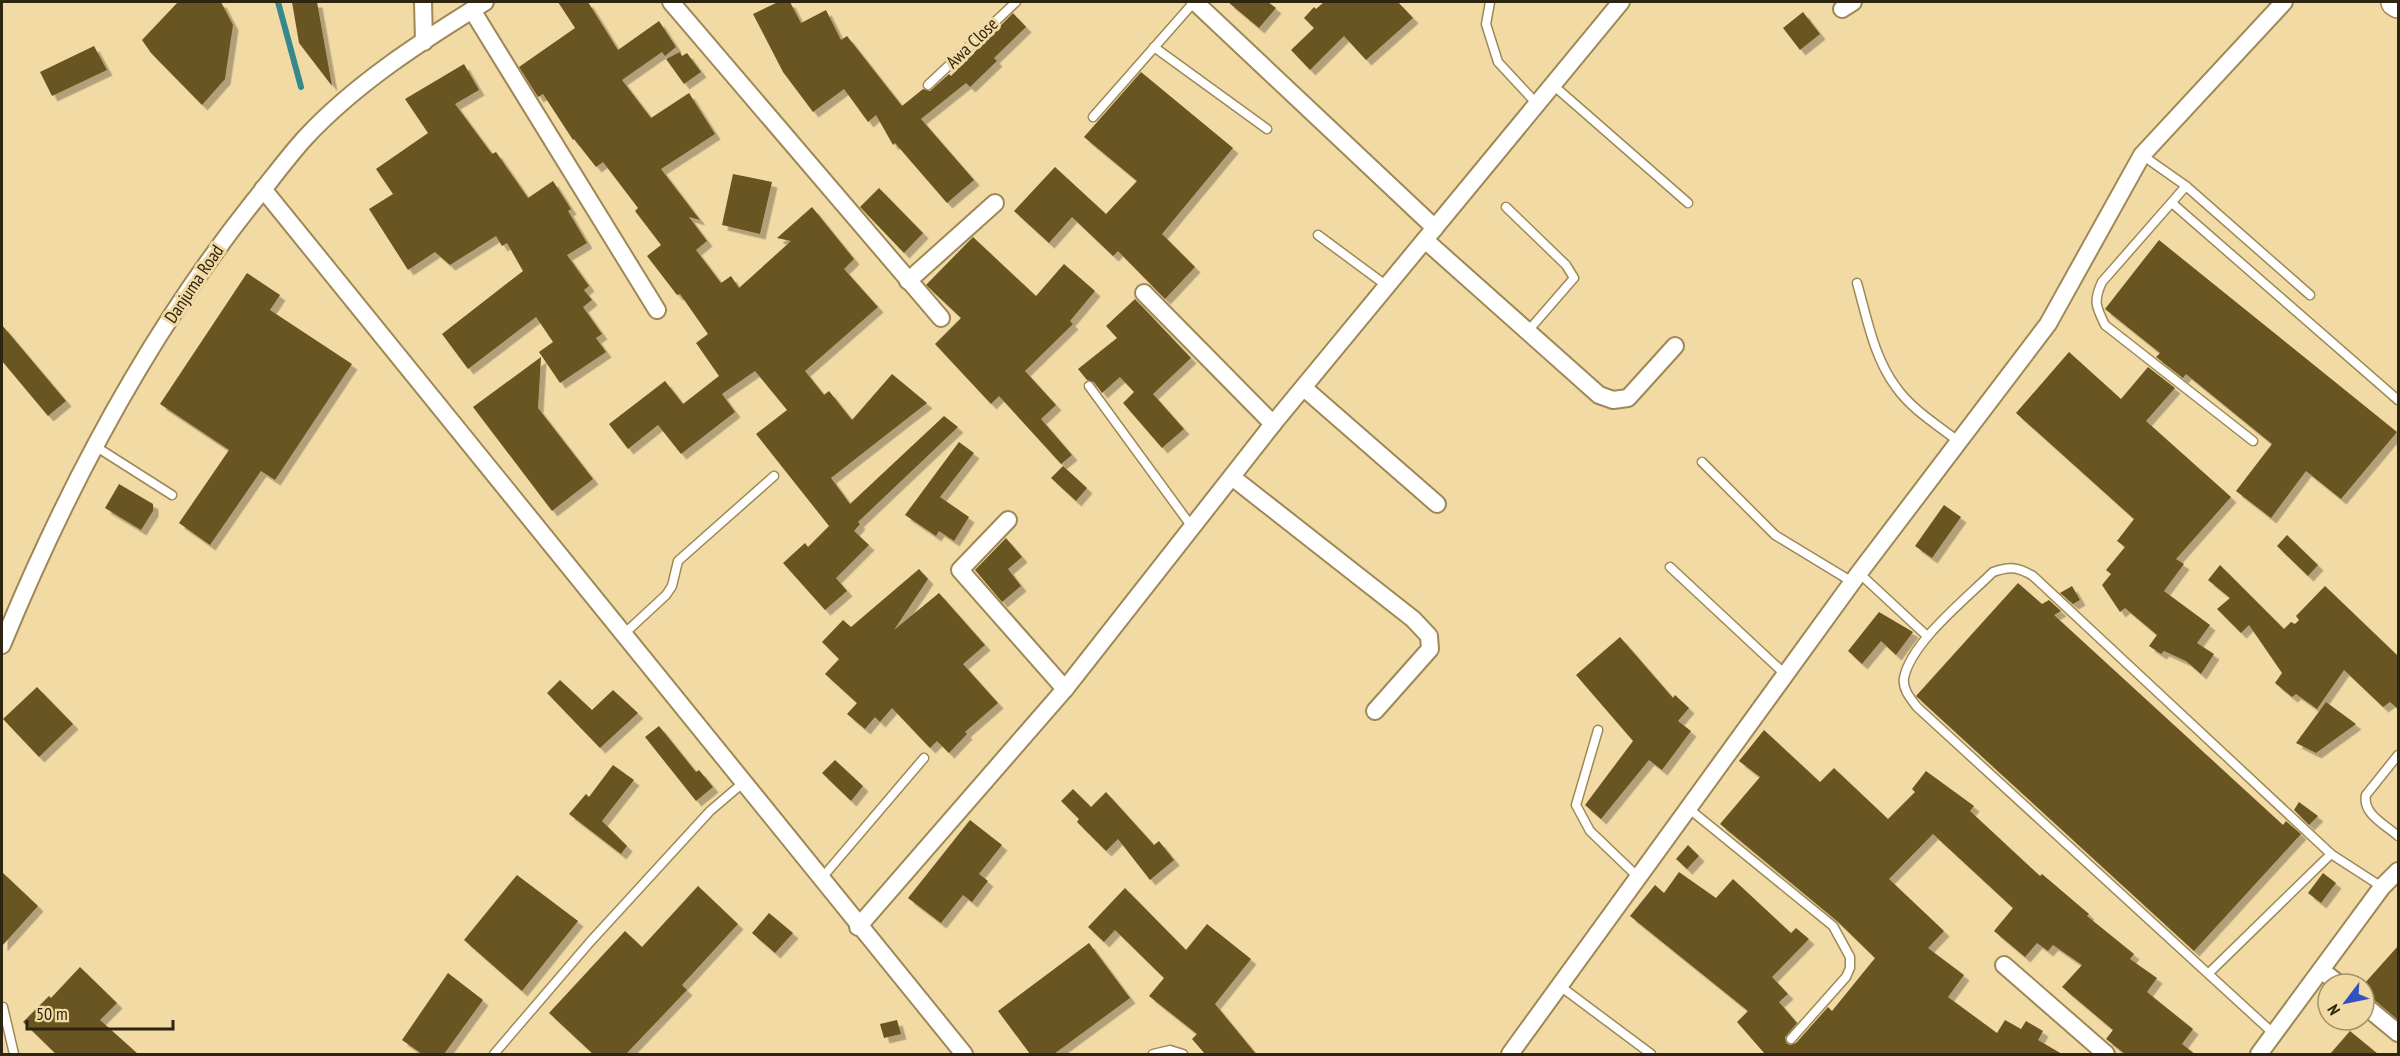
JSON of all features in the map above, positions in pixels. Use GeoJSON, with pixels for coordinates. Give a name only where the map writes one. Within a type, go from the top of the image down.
{"type":"FeatureCollection","features":[{"type":"Feature","properties":{"kind":"street"},"geometry":{"type":"LineString","coordinates":[[423,2],[424,42]]}},
{"type":"Feature","properties":{"kind":"street"},"geometry":{"type":"LineString","coordinates":[[671,2],[941,318]]}},
{"type":"Feature","properties":{"kind":"street"},"geometry":{"type":"LineString","coordinates":[[1194,2],[1528,331],[1599,395],[1613,400],[1628,398],[1675,346]]}},
{"type":"Feature","properties":{"kind":"street"},"geometry":{"type":"LineString","coordinates":[[858,927],[1065,689],[1273,424],[1622,2]]}},
{"type":"Feature","properties":{"kind":"street"},"geometry":{"type":"LineString","coordinates":[[1510,1054],[1785,675],[2048,324],[2142,155],[2284,2]]}},
{"type":"Feature","properties":{"kind":"street"},"geometry":{"type":"LineString","coordinates":[[478,6],[657,310]]}},
{"type":"Feature","properties":{"kind":"street","name":"Danjuma Road"},"geometry":{"type":"LineString","coordinates":[[2,645],[34,568],[111,415],[188,288],[305,138],[360,86],[478,6]]}},
{"type":"Feature","properties":{"kind":"street"},"geometry":{"type":"LineString","coordinates":[[263,189],[625,633],[858,927],[964,1054]]}},
{"type":"Feature","properties":{"kind":"street"},"geometry":{"type":"LineString","coordinates":[[908,281],[995,203]]}},
{"type":"Feature","properties":{"kind":"street"},"geometry":{"type":"LineString","coordinates":[[1144,293],[1273,424]]}},
{"type":"Feature","properties":{"kind":"street"},"geometry":{"type":"LineString","coordinates":[[1304,388],[1437,504]]}},
{"type":"Feature","properties":{"kind":"street"},"geometry":{"type":"LineString","coordinates":[[1232,477],[1413,619],[1429,636],[1430,649],[1375,711]]}},
{"type":"Feature","properties":{"kind":"street"},"geometry":{"type":"LineString","coordinates":[[1008,519],[960,570],[1065,689]]}},
{"type":"Feature","properties":{"kind":"street"},"geometry":{"type":"LineString","coordinates":[[2259,1054],[2382,887],[2398,871]]}},
{"type":"Feature","properties":{"kind":"street"},"geometry":{"type":"LineString","coordinates":[[2004,965],[2106,1054]]}},
{"type":"Feature","properties":{"kind":"street"},"geometry":{"type":"LineString","coordinates":[[2376,1015],[2398,1033]]}},
{"type":"Feature","properties":{"kind":"lane","name":"Awa Close"},"geometry":{"type":"LineString","coordinates":[[928,85],[1016,2]]}},
{"type":"Feature","properties":{"kind":"lane"},"geometry":{"type":"LineString","coordinates":[[1093,117],[1194,2]]}},
{"type":"Feature","properties":{"kind":"lane"},"geometry":{"type":"LineString","coordinates":[[1490,2],[1486,24],[1498,62],[1537,104]]}},
{"type":"Feature","properties":{"kind":"lane"},"geometry":{"type":"LineString","coordinates":[[1154,47],[1267,129]]}},
{"type":"Feature","properties":{"kind":"lane"},"geometry":{"type":"LineString","coordinates":[[1553,85],[1688,203]]}},
{"type":"Feature","properties":{"kind":"lane"},"geometry":{"type":"LineString","coordinates":[[2142,155],[2186,186],[2310,296]]}},
{"type":"Feature","properties":{"kind":"lane"},"geometry":{"type":"LineString","coordinates":[[2186,186],[2102,282],[2095,296],[2098,311],[2105,325],[2253,441]]}},
{"type":"Feature","properties":{"kind":"lane"},"geometry":{"type":"LineString","coordinates":[[2172,203],[2398,400]]}},
{"type":"Feature","properties":{"kind":"lane"},"geometry":{"type":"LineString","coordinates":[[1506,207],[1566,264],[1574,278],[1528,331]]}},
{"type":"Feature","properties":{"kind":"lane"},"geometry":{"type":"LineString","coordinates":[[1317,235],[1387,286]]}},
{"type":"Feature","properties":{"kind":"lane"},"geometry":{"type":"LineString","coordinates":[[1857,283],[1880,359],[1896,387],[1912,405],[1959,442]]}},
{"type":"Feature","properties":{"kind":"lane"},"geometry":{"type":"LineString","coordinates":[[1089,386],[1193,527]]}},
{"type":"Feature","properties":{"kind":"lane"},"geometry":{"type":"LineString","coordinates":[[95,446],[172,495]]}},
{"type":"Feature","properties":{"kind":"lane"},"geometry":{"type":"LineString","coordinates":[[1702,462],[1775,535],[1857,578],[1927,636]]}},
{"type":"Feature","properties":{"kind":"lane"},"geometry":{"type":"LineString","coordinates":[[625,633],[666,595],[672,586],[678,561],[774,476]]}},
{"type":"Feature","properties":{"kind":"lane"},"geometry":{"type":"LineString","coordinates":[[1670,567],[1785,675]]}},
{"type":"Feature","properties":{"kind":"lane"},"geometry":{"type":"LineString","coordinates":[[2274,1034],[2209,973],[2096,874],[1917,707],[1906,692],[1904,679],[1927,636],[1993,572],[2006,567],[2019,568],[2042,584],[2331,854],[2382,887]]}},
{"type":"Feature","properties":{"kind":"lane"},"geometry":{"type":"LineString","coordinates":[[1598,730],[1576,806],[1590,831],[1638,877]]}},
{"type":"Feature","properties":{"kind":"lane"},"geometry":{"type":"LineString","coordinates":[[2398,756],[2366,795],[2365,803],[2369,812],[2398,836]]}},
{"type":"Feature","properties":{"kind":"lane"},"geometry":{"type":"LineString","coordinates":[[820,879],[924,758]]}},
{"type":"Feature","properties":{"kind":"lane"},"geometry":{"type":"LineString","coordinates":[[494,1054],[622,907],[710,811],[744,782]]}},
{"type":"Feature","properties":{"kind":"lane"},"geometry":{"type":"LineString","coordinates":[[1688,808],[1833,926],[1850,957],[1850,968],[1846,978],[1791,1039]]}},
{"type":"Feature","properties":{"kind":"lane"},"geometry":{"type":"LineString","coordinates":[[2209,973],[2331,854]]}},
{"type":"Feature","properties":{"kind":"lane"},"geometry":{"type":"LineString","coordinates":[[1560,986],[1651,1054]]}},
{"type":"Feature","properties":{"kind":"lane"},"geometry":{"type":"LineString","coordinates":[[3,1007],[14,1054]]}},
{"type":"Feature","properties":{"kind":"lane"},"geometry":{"type":"LineString","coordinates":[[1153,1054],[1170,1050],[1183,1054]]}},
{"type":"Feature","properties":{"kind":"building"},"geometry":{"type":"Polygon","coordinates":[[[178,2],[221,2],[233,25],[225,79],[202,105],[151,53],[142,40],[178,2]]]}},
{"type":"Feature","properties":{"kind":"building"},"geometry":{"type":"Polygon","coordinates":[[[292,2],[317,2],[332,86],[299,43],[292,2]]]}},
{"type":"Feature","properties":{"kind":"building"},"geometry":{"type":"Polygon","coordinates":[[[558,2],[588,2],[618,50],[659,21],[676,47],[665,56],[662,52],[622,80],[651,118],[689,93],[715,134],[661,169],[700,220],[689,217],[707,241],[696,250],[721,283],[731,276],[739,288],[791,241],[777,238],[812,207],[854,259],[844,269],[878,307],[805,371],[824,395],[829,391],[852,420],[892,374],[927,403],[831,478],[850,504],[944,416],[958,427],[858,522],[860,524],[854,531],[869,545],[836,578],[847,591],[825,610],[783,563],[805,543],[808,547],[829,526],[756,434],[787,410],[755,371],[722,394],[735,412],[681,454],[658,425],[628,449],[609,424],[665,381],[683,404],[719,376],[696,343],[708,334],[680,294],[677,295],[647,256],[661,245],[635,211],[638,208],[603,162],[596,167],[573,140],[543,94],[538,97],[519,67],[575,28],[558,2]]]}},
{"type":"Feature","properties":{"kind":"building"},"geometry":{"type":"Polygon","coordinates":[[[778,2],[790,2],[801,23],[826,10],[841,40],[847,36],[902,106],[923,89],[930,91],[949,74],[951,76],[1013,13],[1026,27],[994,58],[997,61],[970,87],[966,83],[921,119],[974,180],[947,203],[895,143],[893,145],[876,115],[868,122],[844,89],[813,112],[783,72],[753,14],[778,2]]]}},
{"type":"Feature","properties":{"kind":"building"},"geometry":{"type":"Polygon","coordinates":[[[1228,2],[1268,2],[1276,8],[1259,28],[1228,2]]]}},
{"type":"Feature","properties":{"kind":"building"},"geometry":{"type":"Polygon","coordinates":[[[1324,2],[1398,2],[1413,18],[1366,60],[1344,36],[1310,70],[1291,50],[1314,28],[1304,18],[1314,7],[1316,9],[1324,2]]]}},
{"type":"Feature","properties":{"kind":"building"},"geometry":{"type":"Polygon","coordinates":[[[1803,12],[1820,34],[1800,50],[1783,28],[1803,12]]]}},
{"type":"Feature","properties":{"kind":"building"},"geometry":{"type":"Polygon","coordinates":[[[94,46],[107,70],[52,96],[40,72],[94,46]]]}},
{"type":"Feature","properties":{"kind":"building"},"geometry":{"type":"Polygon","coordinates":[[[680,52],[682,56],[687,53],[701,72],[684,84],[666,59],[680,52]]]}},
{"type":"Feature","properties":{"kind":"building"},"geometry":{"type":"Polygon","coordinates":[[[464,64],[479,90],[455,104],[492,154],[496,152],[528,198],[553,181],[571,209],[568,211],[587,243],[567,255],[589,286],[584,290],[592,300],[583,307],[602,334],[596,338],[606,352],[560,383],[539,352],[553,342],[536,317],[468,369],[442,334],[523,271],[507,243],[502,246],[496,236],[450,265],[435,252],[408,270],[369,209],[393,194],[376,169],[428,133],[405,99],[464,64]]]}},
{"type":"Feature","properties":{"kind":"building"},"geometry":{"type":"Polygon","coordinates":[[[1141,72],[1233,148],[1162,234],[1195,267],[1165,299],[1118,251],[1113,256],[1072,217],[1049,243],[1014,211],[1055,167],[1106,214],[1137,181],[1084,137],[1141,72]]]}},
{"type":"Feature","properties":{"kind":"building"},"geometry":{"type":"Polygon","coordinates":[[[733,174],[772,182],[760,234],[722,225],[733,174]]]}},
{"type":"Feature","properties":{"kind":"building"},"geometry":{"type":"Polygon","coordinates":[[[879,188],[923,233],[904,253],[860,207],[879,188]]]}},
{"type":"Feature","properties":{"kind":"building"},"geometry":{"type":"Polygon","coordinates":[[[973,237],[1036,296],[1064,264],[1095,291],[1070,321],[1073,324],[1025,371],[1056,405],[1041,419],[1072,455],[1061,464],[999,396],[991,404],[935,344],[961,318],[926,285],[973,237]]]}},
{"type":"Feature","properties":{"kind":"building"},"geometry":{"type":"Polygon","coordinates":[[[2159,240],[2397,432],[2341,499],[2306,471],[2271,518],[2236,491],[2272,444],[2186,374],[2183,378],[2156,357],[2160,353],[2105,309],[2159,240]]]}},
{"type":"Feature","properties":{"kind":"building"},"geometry":{"type":"Polygon","coordinates":[[[247,273],[280,295],[270,310],[352,364],[275,480],[261,471],[210,545],[179,523],[229,450],[160,404],[247,273]]]}},
{"type":"Feature","properties":{"kind":"building"},"geometry":{"type":"Polygon","coordinates":[[[1135,299],[1191,358],[1153,394],[1184,429],[1162,448],[1123,403],[1134,392],[1120,377],[1102,393],[1094,382],[1087,380],[1078,369],[1117,338],[1106,326],[1135,299]]]}},
{"type":"Feature","properties":{"kind":"building"},"geometry":{"type":"Polygon","coordinates":[[[2,325],[66,401],[48,416],[2,361],[2,325]]]}},
{"type":"Feature","properties":{"kind":"building"},"geometry":{"type":"Polygon","coordinates":[[[2069,352],[2121,399],[2148,367],[2175,388],[2146,421],[2231,497],[2176,559],[2184,564],[2164,591],[2210,625],[2197,643],[2214,654],[2201,674],[2186,661],[2164,651],[2161,654],[2149,646],[2157,635],[2125,608],[2120,612],[2102,585],[2111,574],[2106,570],[2125,547],[2117,541],[2134,519],[2016,413],[2069,352]]]}},
{"type":"Feature","properties":{"kind":"building"},"geometry":{"type":"Polygon","coordinates":[[[541,357],[538,408],[593,479],[552,511],[473,407],[541,357]]]}},
{"type":"Feature","properties":{"kind":"building"},"geometry":{"type":"Polygon","coordinates":[[[959,442],[974,453],[940,497],[969,517],[954,541],[939,531],[936,536],[905,515],[959,442]]]}},
{"type":"Feature","properties":{"kind":"building"},"geometry":{"type":"Polygon","coordinates":[[[1063,466],[1087,488],[1076,501],[1051,478],[1063,466]]]}},
{"type":"Feature","properties":{"kind":"building"},"geometry":{"type":"Polygon","coordinates":[[[119,484],[153,504],[153,511],[141,530],[105,508],[119,484]]]}},
{"type":"Feature","properties":{"kind":"building"},"geometry":{"type":"Polygon","coordinates":[[[1944,505],[1961,517],[1932,558],[1915,546],[1944,505]]]}},
{"type":"Feature","properties":{"kind":"building"},"geometry":{"type":"Polygon","coordinates":[[[2287,535],[2318,565],[2308,576],[2277,546],[2287,535]]]}},
{"type":"Feature","properties":{"kind":"building"},"geometry":{"type":"Polygon","coordinates":[[[1006,538],[1022,557],[1008,569],[1021,586],[1002,602],[975,570],[1006,538]]]}},
{"type":"Feature","properties":{"kind":"building"},"geometry":{"type":"Polygon","coordinates":[[[2220,565],[2284,629],[2291,622],[2295,624],[2299,620],[2296,616],[2325,586],[2398,656],[2398,709],[2390,702],[2383,707],[2344,670],[2317,709],[2296,694],[2292,697],[2275,683],[2282,673],[2249,625],[2241,633],[2217,609],[2230,598],[2208,580],[2220,565]]]}},
{"type":"Feature","properties":{"kind":"building"},"geometry":{"type":"Polygon","coordinates":[[[919,569],[928,579],[894,630],[939,593],[985,645],[963,664],[998,703],[965,732],[967,734],[949,753],[937,741],[930,748],[892,708],[880,722],[875,717],[865,729],[847,714],[857,703],[825,674],[839,659],[822,642],[843,620],[851,627],[919,569]]]}},
{"type":"Feature","properties":{"kind":"building"},"geometry":{"type":"Polygon","coordinates":[[[2018,583],[2042,604],[2049,600],[2061,611],[2054,615],[2283,825],[2286,821],[2301,834],[2194,951],[1916,696],[2018,583]]]}},
{"type":"Feature","properties":{"kind":"building"},"geometry":{"type":"Polygon","coordinates":[[[2072,586],[2080,600],[2073,604],[2060,593],[2072,586]]]}},
{"type":"Feature","properties":{"kind":"building"},"geometry":{"type":"Polygon","coordinates":[[[1879,612],[1913,632],[1896,655],[1881,641],[1862,664],[1848,651],[1879,612]]]}},
{"type":"Feature","properties":{"kind":"building"},"geometry":{"type":"Polygon","coordinates":[[[1620,637],[1673,698],[1675,695],[1689,708],[1678,721],[1691,731],[1662,770],[1649,760],[1601,819],[1585,805],[1633,741],[1576,675],[1620,637]]]}},
{"type":"Feature","properties":{"kind":"building"},"geometry":{"type":"Polygon","coordinates":[[[560,680],[592,710],[613,690],[638,713],[600,748],[547,693],[560,680]]]}},
{"type":"Feature","properties":{"kind":"building"},"geometry":{"type":"Polygon","coordinates":[[[37,687],[73,724],[39,757],[3,719],[37,687]]]}},
{"type":"Feature","properties":{"kind":"building"},"geometry":{"type":"Polygon","coordinates":[[[2326,702],[2356,724],[2316,753],[2296,743],[2326,702]]]}},
{"type":"Feature","properties":{"kind":"building"},"geometry":{"type":"Polygon","coordinates":[[[659,726],[696,772],[699,770],[713,787],[696,801],[645,737],[659,726]]]}},
{"type":"Feature","properties":{"kind":"building"},"geometry":{"type":"Polygon","coordinates":[[[1764,730],[1820,782],[1834,768],[1888,819],[1915,792],[1912,789],[1926,771],[1974,806],[1970,811],[2040,876],[2042,874],[2089,914],[2087,916],[2134,954],[2130,959],[2157,978],[2147,992],[2193,1029],[2182,1044],[2195,1054],[2125,1054],[2106,1039],[2113,1030],[2062,987],[2082,965],[2053,945],[2048,951],[2037,943],[2025,957],[1994,931],[2013,908],[1933,834],[1889,879],[1944,931],[1928,948],[1964,975],[1948,997],[1997,1033],[2005,1020],[2021,1029],[2026,1021],[2043,1031],[2038,1040],[2062,1054],[1765,1054],[1737,1022],[1748,1011],[1630,916],[1655,885],[1664,893],[1679,872],[1716,898],[1733,879],[1791,933],[1796,928],[1809,939],[1772,977],[1788,994],[1779,1002],[1797,1023],[1785,1037],[1786,1043],[1790,1045],[1796,1043],[1828,1007],[1832,1011],[1875,958],[1837,921],[1720,824],[1760,777],[1739,761],[1764,730]]]}},
{"type":"Feature","properties":{"kind":"building"},"geometry":{"type":"Polygon","coordinates":[[[835,760],[863,786],[851,801],[822,773],[835,760]]]}},
{"type":"Feature","properties":{"kind":"building"},"geometry":{"type":"Polygon","coordinates":[[[613,765],[634,780],[602,821],[627,846],[621,854],[569,814],[586,794],[589,797],[613,765]]]}},
{"type":"Feature","properties":{"kind":"building"},"geometry":{"type":"Polygon","coordinates":[[[1073,789],[1091,807],[1106,792],[1154,845],[1159,841],[1174,860],[1150,880],[1118,839],[1106,851],[1077,822],[1079,819],[1061,801],[1073,789]]]}},
{"type":"Feature","properties":{"kind":"building"},"geometry":{"type":"Polygon","coordinates":[[[2299,802],[2318,816],[2309,825],[2294,810],[2299,802]]]}},
{"type":"Feature","properties":{"kind":"building"},"geometry":{"type":"Polygon","coordinates":[[[970,820],[1002,845],[979,874],[988,881],[972,902],[963,895],[941,923],[908,898],[970,820]]]}},
{"type":"Feature","properties":{"kind":"building"},"geometry":{"type":"Polygon","coordinates":[[[1688,845],[1699,856],[1687,869],[1676,859],[1688,845]]]}},
{"type":"Feature","properties":{"kind":"building"},"geometry":{"type":"Polygon","coordinates":[[[2,872],[38,906],[2,946],[2,872]]]}},
{"type":"Feature","properties":{"kind":"building"},"geometry":{"type":"Polygon","coordinates":[[[2323,873],[2336,883],[2321,903],[2308,893],[2323,873]]]}},
{"type":"Feature","properties":{"kind":"building"},"geometry":{"type":"Polygon","coordinates":[[[517,875],[578,921],[522,991],[464,940],[517,875]]]}},
{"type":"Feature","properties":{"kind":"building"},"geometry":{"type":"Polygon","coordinates":[[[698,886],[738,924],[682,985],[687,990],[626,1054],[593,1054],[549,1013],[625,931],[642,947],[698,886]]]}},
{"type":"Feature","properties":{"kind":"building"},"geometry":{"type":"Polygon","coordinates":[[[1125,888],[1186,950],[1207,924],[1251,959],[1215,1004],[1256,1054],[1205,1054],[1192,1039],[1197,1034],[1149,996],[1164,978],[1115,930],[1104,942],[1088,927],[1125,888]]]}},
{"type":"Feature","properties":{"kind":"building"},"geometry":{"type":"Polygon","coordinates":[[[769,913],[793,933],[775,953],[752,933],[769,913]]]}},
{"type":"Feature","properties":{"kind":"building"},"geometry":{"type":"Polygon","coordinates":[[[1089,943],[1130,998],[1054,1054],[1030,1054],[998,1011],[1089,943]]]}},
{"type":"Feature","properties":{"kind":"building"},"geometry":{"type":"Polygon","coordinates":[[[2398,946],[2398,1020],[2376,1001],[2375,972],[2398,946]]]}},
{"type":"Feature","properties":{"kind":"building"},"geometry":{"type":"Polygon","coordinates":[[[80,967],[117,1003],[100,1020],[138,1054],[56,1054],[23,1022],[49,996],[51,998],[80,967]]]}},
{"type":"Feature","properties":{"kind":"building"},"geometry":{"type":"Polygon","coordinates":[[[448,973],[483,1000],[444,1054],[422,1054],[402,1040],[448,973]]]}},
{"type":"Feature","properties":{"kind":"building"},"geometry":{"type":"Polygon","coordinates":[[[897,1020],[901,1034],[884,1038],[880,1024],[897,1020]]]}},
{"type":"Feature","properties":{"kind":"building"},"geometry":{"type":"Polygon","coordinates":[[[2351,1032],[2378,1054],[2330,1054],[2351,1032]]]}},
{"type":"Feature","properties":{"kind":"waterway"},"geometry":{"type":"LineString","coordinates":[[278,2],[301,87]]}}]}
